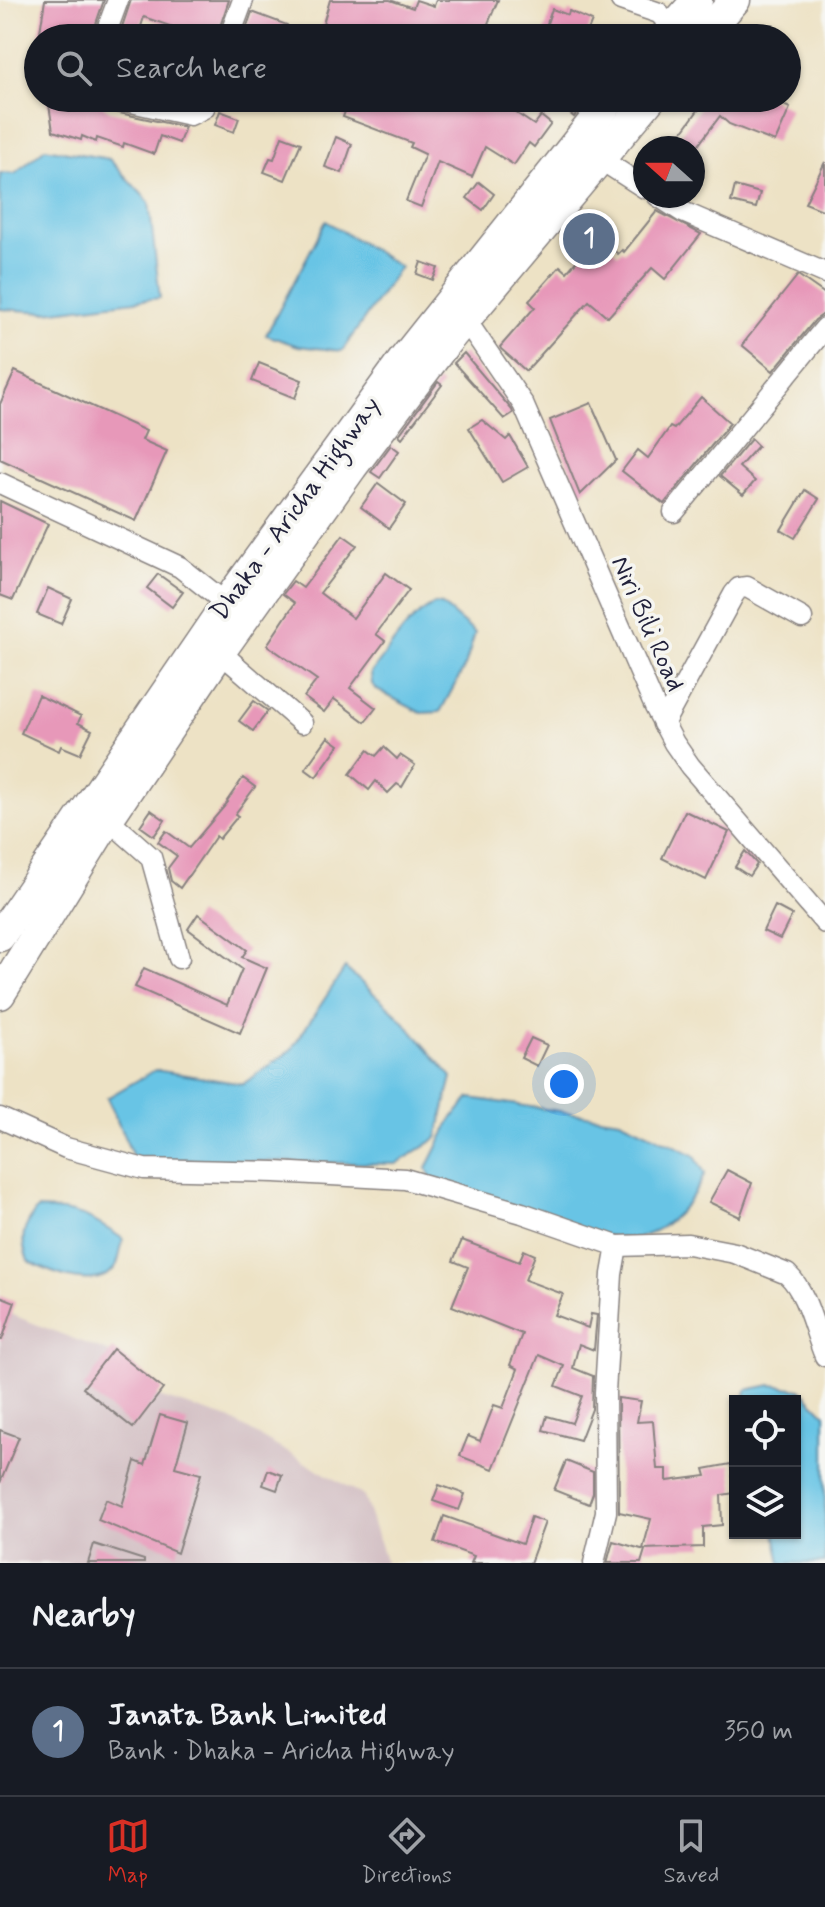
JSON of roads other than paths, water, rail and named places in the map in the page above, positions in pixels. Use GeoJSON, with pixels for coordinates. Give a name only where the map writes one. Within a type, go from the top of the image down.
{"type":"FeatureCollection","features":[{"type":"Feature","properties":{"kind":"highway"},"geometry":{"type":"LineString","coordinates":[[676,24],[697,0]]}},
{"type":"Feature","properties":{"kind":"highway"},"geometry":{"type":"LineString","coordinates":[[714,24],[735,0]]}},
{"type":"Feature","properties":{"kind":"highway","name":"Dhaka - Aricha Highway"},"geometry":{"type":"LineString","coordinates":[[0,936],[227,604],[404,359],[601,112]]}},
{"type":"Feature","properties":{"kind":"highway"},"geometry":{"type":"LineString","coordinates":[[0,994],[108,819],[220,652],[352,467],[465,319],[639,112]]}},
{"type":"Feature","properties":{"kind":"street"},"geometry":{"type":"LineString","coordinates":[[109,24],[118,0]]}},
{"type":"Feature","properties":{"kind":"street"},"geometry":{"type":"LineString","coordinates":[[234,24],[243,0]]}},
{"type":"Feature","properties":{"kind":"street"},"geometry":{"type":"LineString","coordinates":[[621,0],[659,13],[664,24]]}},
{"type":"Feature","properties":{"kind":"street"},"geometry":{"type":"LineString","coordinates":[[176,112],[190,115],[196,112]]}},
{"type":"Feature","properties":{"kind":"street"},"geometry":{"type":"LineString","coordinates":[[600,159],[633,180]]}},
{"type":"Feature","properties":{"kind":"street"},"geometry":{"type":"LineString","coordinates":[[677,208],[825,273]]}},
{"type":"Feature","properties":{"kind":"street","name":"Niri Bili Road"},"geometry":{"type":"LineString","coordinates":[[465,319],[523,404],[663,724],[690,766],[825,923]]}},
{"type":"Feature","properties":{"kind":"street"},"geometry":{"type":"LineString","coordinates":[[674,512],[825,328]]}},
{"type":"Feature","properties":{"kind":"street"},"geometry":{"type":"LineString","coordinates":[[0,483],[180,567],[227,604]]}},
{"type":"Feature","properties":{"kind":"street"},"geometry":{"type":"LineString","coordinates":[[663,724],[739,588],[747,587],[802,618]]}},
{"type":"Feature","properties":{"kind":"street"},"geometry":{"type":"LineString","coordinates":[[220,652],[302,723]]}},
{"type":"Feature","properties":{"kind":"street"},"geometry":{"type":"LineString","coordinates":[[108,819],[151,857],[179,958]]}},
{"type":"Feature","properties":{"kind":"street"},"geometry":{"type":"LineString","coordinates":[[0,1118],[66,1148],[144,1169],[405,1179],[522,1213],[617,1246],[688,1244],[735,1253],[787,1274],[793,1280],[825,1356]]}},
{"type":"Feature","properties":{"kind":"street"},"geometry":{"type":"LineString","coordinates":[[594,1563],[606,1512],[605,1392],[612,1274],[617,1246]]}},
{"type":"Feature","properties":{"kind":"water"},"geometry":{"type":"Polygon","coordinates":[[[45,148],[109,159],[149,202],[160,298],[46,312],[0,309],[0,173],[15,174],[45,148]]]}},
{"type":"Feature","properties":{"kind":"water"},"geometry":{"type":"Polygon","coordinates":[[[326,221],[400,267],[342,351],[298,346],[266,335],[326,221]]]}},
{"type":"Feature","properties":{"kind":"water"},"geometry":{"type":"Polygon","coordinates":[[[435,604],[442,605],[475,633],[465,666],[440,712],[421,713],[377,690],[372,684],[371,673],[415,617],[435,604]]]}},
{"type":"Feature","properties":{"kind":"water"},"geometry":{"type":"Polygon","coordinates":[[[345,968],[398,1015],[452,1077],[437,1138],[396,1164],[134,1159],[107,1098],[155,1070],[243,1084],[291,1050],[345,968]]]}},
{"type":"Feature","properties":{"kind":"water"},"geometry":{"type":"Polygon","coordinates":[[[470,1098],[620,1120],[694,1155],[705,1173],[694,1193],[671,1220],[641,1237],[600,1234],[540,1218],[433,1183],[427,1168],[451,1120],[470,1098]]]}},
{"type":"Feature","properties":{"kind":"water"},"geometry":{"type":"Polygon","coordinates":[[[37,1209],[83,1216],[123,1239],[117,1264],[109,1273],[88,1279],[62,1275],[28,1261],[24,1234],[37,1209]]]}},
{"type":"Feature","properties":{"kind":"water"},"geometry":{"type":"Polygon","coordinates":[[[771,1385],[800,1389],[825,1414],[825,1563],[781,1563],[776,1539],[801,1539],[801,1395],[745,1395],[746,1390],[771,1385]]]}},
{"type":"Feature","properties":{"kind":"place","name":"Janata Bank Limited"},"geometry":{"type":"Point","coordinates":[589,239]}}]}
